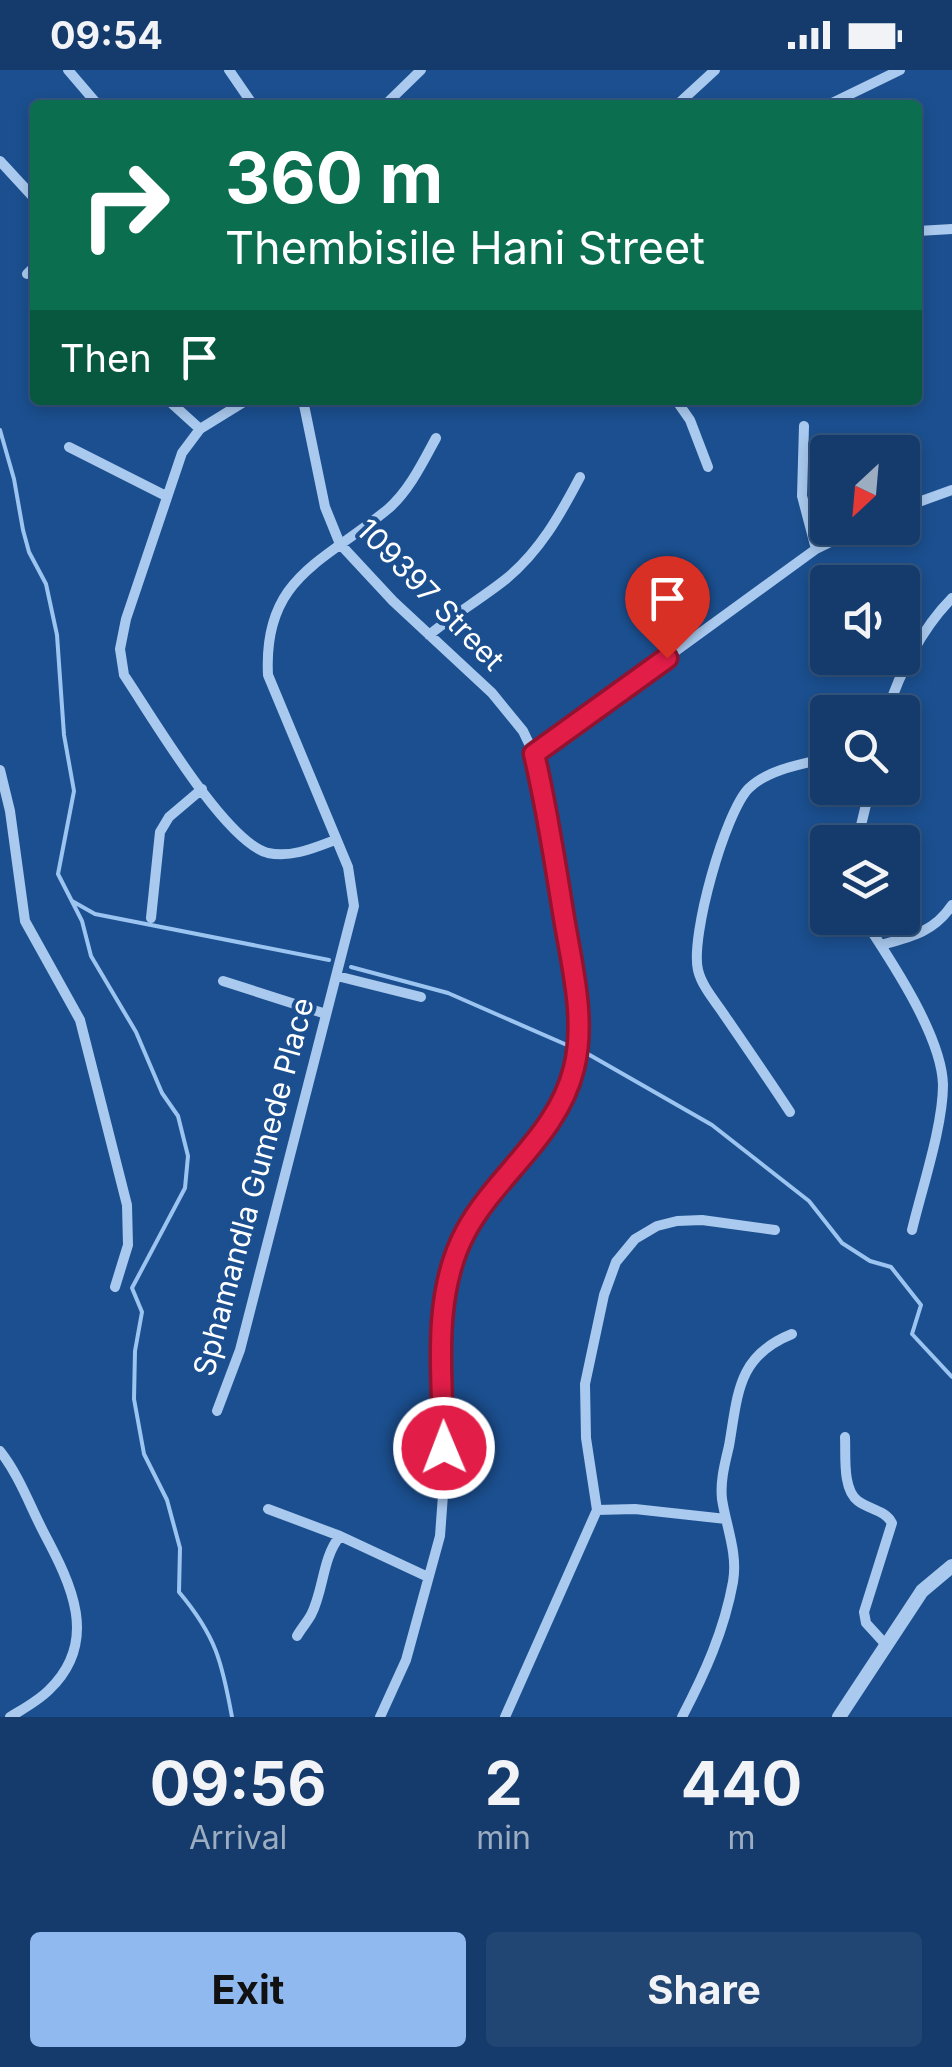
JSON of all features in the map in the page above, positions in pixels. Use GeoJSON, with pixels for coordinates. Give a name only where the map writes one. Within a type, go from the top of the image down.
{"type":"FeatureCollection","features":[{"type":"Feature","properties":{"kind":"street"},"geometry":{"type":"LineString","coordinates":[[68,70],[94,100]]}},
{"type":"Feature","properties":{"kind":"street"},"geometry":{"type":"LineString","coordinates":[[229,70],[250,100]]}},
{"type":"Feature","properties":{"kind":"street"},"geometry":{"type":"LineString","coordinates":[[390,100],[420,70]]}},
{"type":"Feature","properties":{"kind":"street"},"geometry":{"type":"LineString","coordinates":[[686,100],[714,70]]}},
{"type":"Feature","properties":{"kind":"street"},"geometry":{"type":"LineString","coordinates":[[838,100],[900,70]]}},
{"type":"Feature","properties":{"kind":"street"},"geometry":{"type":"LineString","coordinates":[[0,161],[30,194]]}},
{"type":"Feature","properties":{"kind":"street"},"geometry":{"type":"LineString","coordinates":[[922,231],[952,229]]}},
{"type":"Feature","properties":{"kind":"street"},"geometry":{"type":"LineString","coordinates":[[173,405],[200,430]]}},
{"type":"Feature","properties":{"kind":"street"},"geometry":{"type":"LineString","coordinates":[[240,405],[200,430],[182,454],[126,620],[120,660],[124,675],[202,789],[241,838],[267,852],[299,853],[335,840]]}},
{"type":"Feature","properties":{"kind":"street","name":"109397 Street"},"geometry":{"type":"LineString","coordinates":[[304,405],[325,507],[340,544],[429,636],[492,693],[523,731],[534,754],[552,836],[576,996],[578,1047],[562,1102],[466,1232],[451,1268],[442,1346],[444,1481],[440,1536],[406,1660],[380,1717]]}},
{"type":"Feature","properties":{"kind":"street"},"geometry":{"type":"LineString","coordinates":[[680,405],[690,420],[708,466]]}},
{"type":"Feature","properties":{"kind":"street"},"geometry":{"type":"LineString","coordinates":[[804,426],[800,479],[816,550]]}},
{"type":"Feature","properties":{"kind":"street","name":"Sphamandla Gumede Place"},"geometry":{"type":"LineString","coordinates":[[217,1411],[240,1350],[354,906],[348,867],[268,676],[266,643],[280,602],[313,565],[391,507],[417,474],[436,438]]}},
{"type":"Feature","properties":{"kind":"street"},"geometry":{"type":"LineString","coordinates":[[68,447],[166,496]]}},
{"type":"Feature","properties":{"kind":"street"},"geometry":{"type":"LineString","coordinates":[[429,636],[457,611],[506,578],[537,548],[580,477]]}},
{"type":"Feature","properties":{"kind":"street"},"geometry":{"type":"LineString","coordinates":[[920,502],[952,490]]}},
{"type":"Feature","properties":{"kind":"street"},"geometry":{"type":"LineString","coordinates":[[534,754],[826,545]]}},
{"type":"Feature","properties":{"kind":"street"},"geometry":{"type":"LineString","coordinates":[[894,695],[907,664],[938,613],[952,598]]}},
{"type":"Feature","properties":{"kind":"street"},"geometry":{"type":"LineString","coordinates":[[790,1112],[703,983],[696,957],[698,936],[730,818],[745,792],[775,772],[810,763]]}},
{"type":"Feature","properties":{"kind":"street"},"geometry":{"type":"LineString","coordinates":[[0,770],[10,810],[25,921],[80,1020],[128,1205],[128,1245],[115,1286]]}},
{"type":"Feature","properties":{"kind":"street"},"geometry":{"type":"LineString","coordinates":[[151,918],[160,832],[169,817],[202,789]]}},
{"type":"Feature","properties":{"kind":"street"},"geometry":{"type":"LineString","coordinates":[[881,945],[926,932],[944,918],[952,905]]}},
{"type":"Feature","properties":{"kind":"street"},"geometry":{"type":"LineString","coordinates":[[875,935],[934,1043],[943,1086],[912,1230]]}},
{"type":"Feature","properties":{"kind":"street","name":"Sphamandla Gumede Place"},"geometry":{"type":"LineString","coordinates":[[336,976],[421,997]]}},
{"type":"Feature","properties":{"kind":"street"},"geometry":{"type":"LineString","coordinates":[[223,981],[326,1014]]}},
{"type":"Feature","properties":{"kind":"street"},"geometry":{"type":"LineString","coordinates":[[505,1717],[598,1510],[586,1438],[585,1384],[604,1295],[616,1262],[635,1239],[657,1226],[702,1220],[774,1230]]}},
{"type":"Feature","properties":{"kind":"street"},"geometry":{"type":"LineString","coordinates":[[682,1717],[719,1639],[734,1579],[722,1480],[740,1384],[756,1356],[792,1334]]}},
{"type":"Feature","properties":{"kind":"street"},"geometry":{"type":"LineString","coordinates":[[845,1437],[848,1482],[854,1497],[888,1516],[892,1524],[864,1612],[866,1623],[886,1646]]}},
{"type":"Feature","properties":{"kind":"street"},"geometry":{"type":"LineString","coordinates":[[0,1451],[64,1567],[76,1600],[78,1624],[64,1672],[47,1692],[10,1717]]}},
{"type":"Feature","properties":{"kind":"street"},"geometry":{"type":"LineString","coordinates":[[268,1509],[340,1536],[428,1577]]}},
{"type":"Feature","properties":{"kind":"street"},"geometry":{"type":"LineString","coordinates":[[598,1510],[726,1519]]}},
{"type":"Feature","properties":{"kind":"street"},"geometry":{"type":"LineString","coordinates":[[296,1636],[313,1612],[340,1536]]}},
{"type":"Feature","properties":{"kind":"street"},"geometry":{"type":"LineString","coordinates":[[839,1717],[922,1591],[952,1566]]}},
{"type":"Feature","properties":{"kind":"waterway"},"geometry":{"type":"LineString","coordinates":[[0,430],[29,552],[46,584],[57,635],[64,735],[74,791],[58,874],[82,921],[91,956],[136,1032],[162,1093],[178,1116],[188,1156],[185,1188],[132,1288],[142,1312],[135,1351],[134,1399],[144,1454],[167,1500],[180,1548],[179,1592],[216,1650],[232,1717]]}},
{"type":"Feature","properties":{"kind":"waterway"},"geometry":{"type":"LineString","coordinates":[[72,901],[95,914],[329,960]]}},
{"type":"Feature","properties":{"kind":"waterway"},"geometry":{"type":"LineString","coordinates":[[351,967],[448,993],[567,1045]]}},
{"type":"Feature","properties":{"kind":"waterway"},"geometry":{"type":"LineString","coordinates":[[588,1054],[712,1125],[809,1201],[842,1243],[870,1261],[891,1267],[921,1305],[912,1334],[952,1377]]}},
{"type":"Feature","properties":{"kind":"route"},"geometry":{"type":"LineString","coordinates":[[444,1448],[442,1346],[454,1257],[486,1202],[543,1132],[562,1102],[578,1047],[576,996],[552,836],[534,754],[667,658]]}}]}
